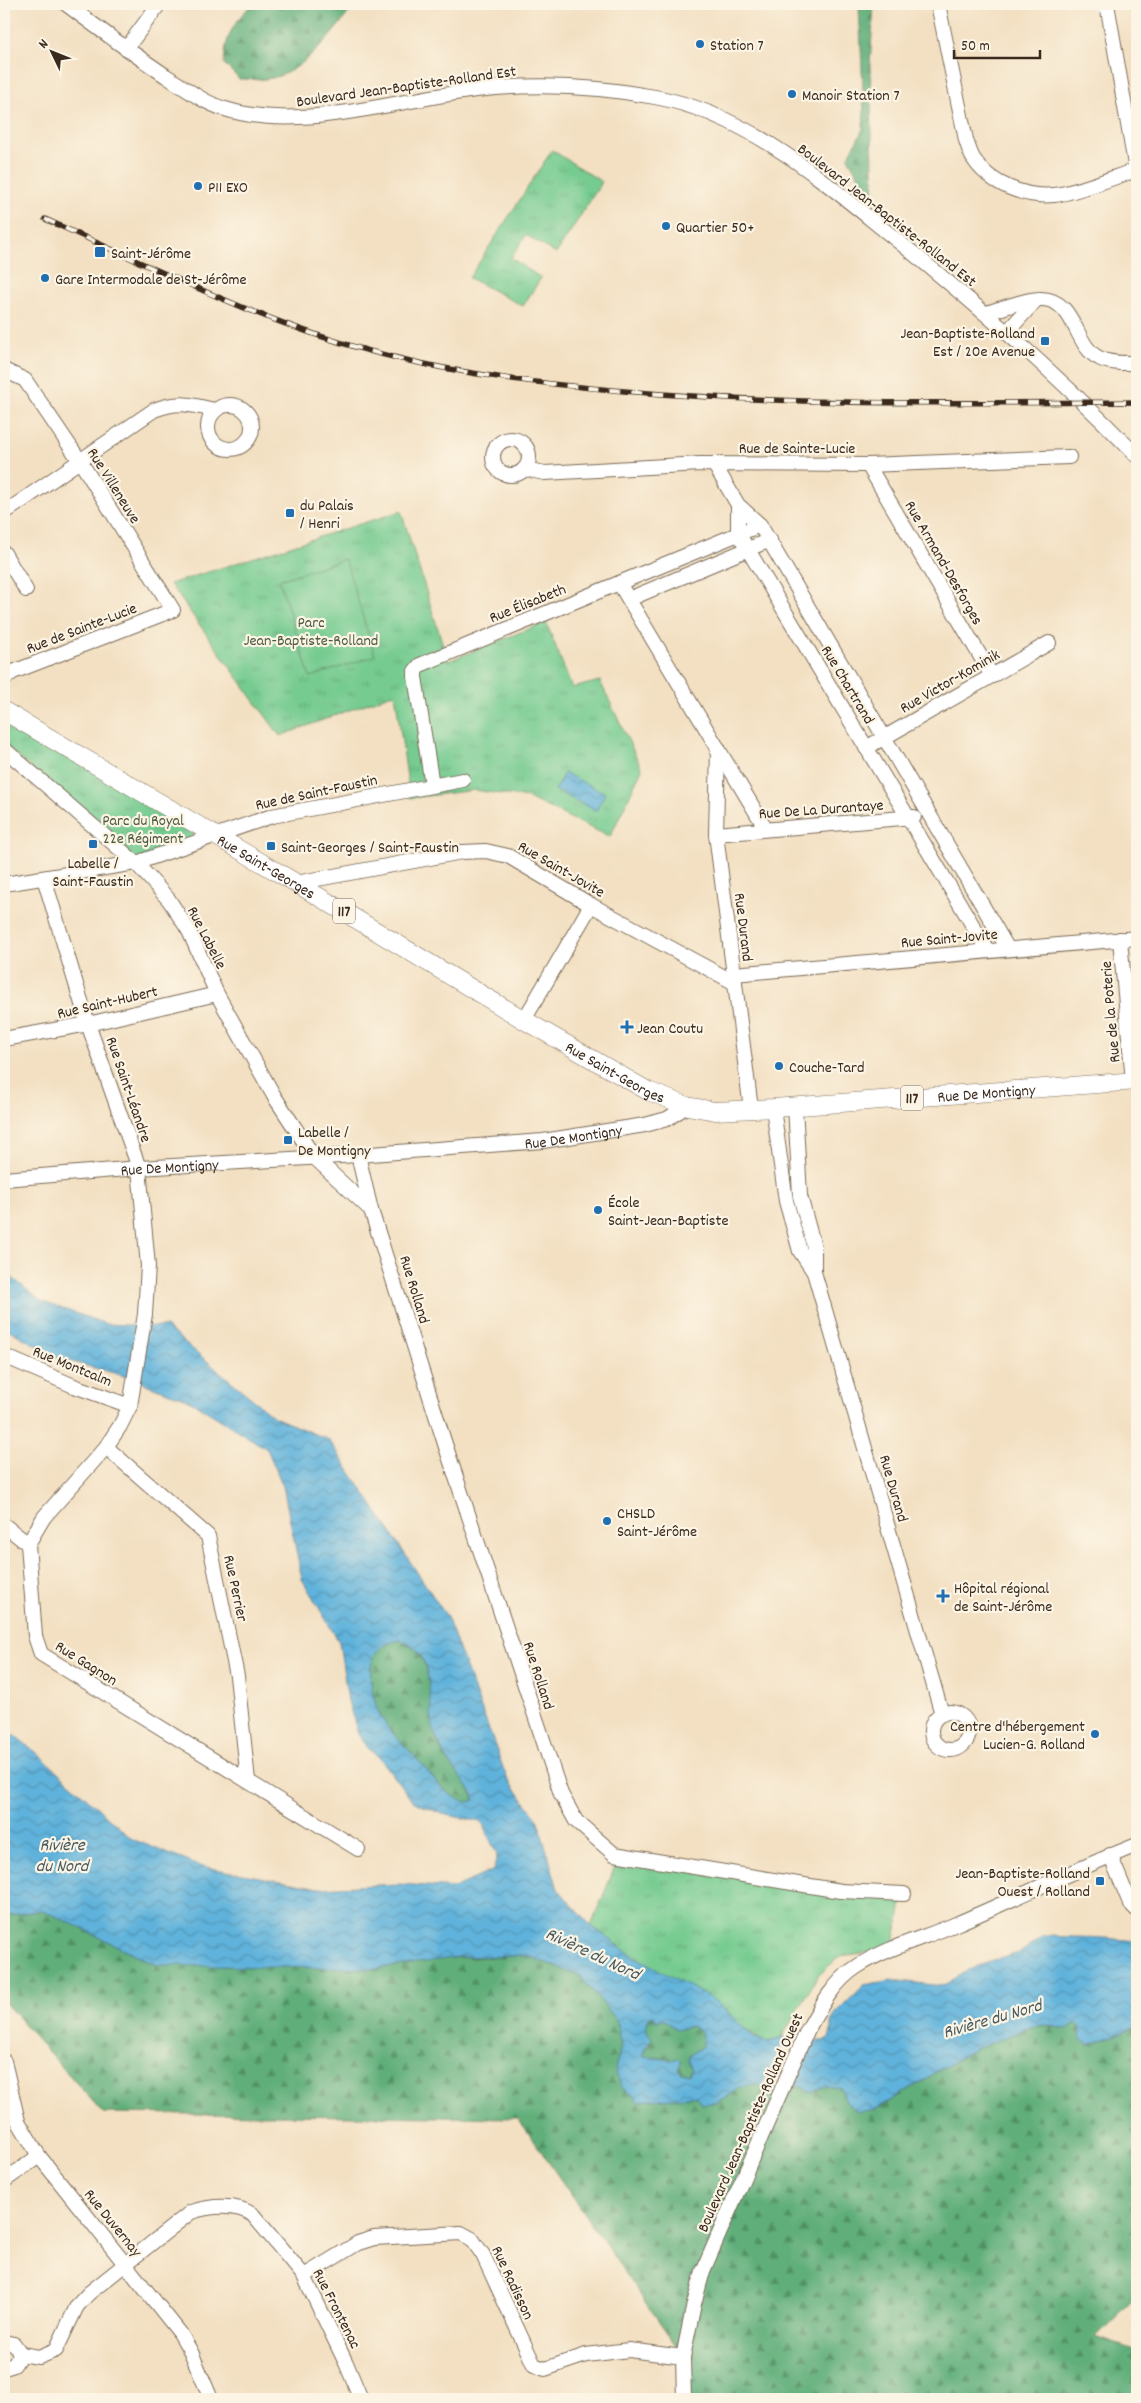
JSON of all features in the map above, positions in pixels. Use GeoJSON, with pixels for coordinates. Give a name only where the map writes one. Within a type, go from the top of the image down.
{"type":"FeatureCollection","features":[{"type":"Feature","properties":{"kind":"main road","name":"Rue Saint-Georges"},"geometry":{"type":"LineString","coordinates":[[4,711],[524,1020],[648,1091],[687,1106]]}},
{"type":"Feature","properties":{"kind":"main road","name":"Rue De Montigny"},"geometry":{"type":"LineString","coordinates":[[687,1106],[715,1111],[773,1108],[1135,1081]]}},
{"type":"Feature","properties":{"kind":"street","name":"Boulevard Jean-Baptiste-Rolland Est"},"geometry":{"type":"LineString","coordinates":[[66,4],[126,49],[199,98],[224,109],[257,117],[316,116],[478,90],[544,85],[607,90],[659,98],[718,117],[762,139],[814,174],[986,313],[1083,402],[1137,456]]}},
{"type":"Feature","properties":{"kind":"street"},"geometry":{"type":"LineString","coordinates":[[126,49],[158,4]]}},
{"type":"Feature","properties":{"kind":"street"},"geometry":{"type":"LineString","coordinates":[[938,4],[966,140],[973,158],[989,175],[1008,187],[1040,196],[1056,195],[1136,166],[1107,4]]}},
{"type":"Feature","properties":{"kind":"street"},"geometry":{"type":"LineString","coordinates":[[1007,332],[1037,299]]}},
{"type":"Feature","properties":{"kind":"street"},"geometry":{"type":"LineString","coordinates":[[986,313],[1037,299],[1051,301],[1064,309],[1091,352],[1099,358],[1115,362],[1137,363]]}},
{"type":"Feature","properties":{"kind":"street","name":"Rue Villeneuve"},"geometry":{"type":"LineString","coordinates":[[4,370],[25,380],[80,461],[173,610]]}},
{"type":"Feature","properties":{"kind":"street"},"geometry":{"type":"LineString","coordinates":[[4,513],[154,410],[170,404],[186,403],[214,410]]}},
{"type":"Feature","properties":{"kind":"street","name":"Rue de Sainte-Lucie"},"geometry":{"type":"LineString","coordinates":[[524,469],[545,473],[714,464],[868,465],[1069,457]]}},
{"type":"Feature","properties":{"kind":"street","name":"Rue Chartrand"},"geometry":{"type":"LineString","coordinates":[[714,464],[738,505],[760,525],[770,540],[1008,949]]}},
{"type":"Feature","properties":{"kind":"street","name":"Rue Armand-Desforges"},"geometry":{"type":"LineString","coordinates":[[868,465],[992,676]]}},
{"type":"Feature","properties":{"kind":"street"},"geometry":{"type":"LineString","coordinates":[[738,505],[738,533]]}},
{"type":"Feature","properties":{"kind":"street","name":"Rue Élisabeth"},"geometry":{"type":"LineString","coordinates":[[432,785],[415,671],[420,666],[760,525]]}},
{"type":"Feature","properties":{"kind":"street","name":"Rue Chartrand"},"geometry":{"type":"LineString","coordinates":[[738,533],[988,951]]}},
{"type":"Feature","properties":{"kind":"street"},"geometry":{"type":"LineString","coordinates":[[628,599],[770,540]]}},
{"type":"Feature","properties":{"kind":"street"},"geometry":{"type":"LineString","coordinates":[[4,553],[26,590]]}},
{"type":"Feature","properties":{"kind":"street"},"geometry":{"type":"LineString","coordinates":[[619,583],[766,829]]}},
{"type":"Feature","properties":{"kind":"street","name":"Rue de Sainte-Lucie"},"geometry":{"type":"LineString","coordinates":[[4,680],[12,672],[173,610]]}},
{"type":"Feature","properties":{"kind":"street","name":"Rue Victor-Kominik"},"geometry":{"type":"LineString","coordinates":[[866,748],[1049,643]]}},
{"type":"Feature","properties":{"kind":"street","name":"Rue Durand"},"geometry":{"type":"LineString","coordinates":[[718,748],[716,834],[751,1109]]}},
{"type":"Feature","properties":{"kind":"street","name":"Rue Labelle"},"geometry":{"type":"LineString","coordinates":[[4,749],[136,863],[169,900],[189,931],[216,994],[274,1096],[314,1157]]}},
{"type":"Feature","properties":{"kind":"street","name":"Rue de Saint-Faustin"},"geometry":{"type":"LineString","coordinates":[[4,884],[136,863],[272,816],[463,780]]}},
{"type":"Feature","properties":{"kind":"street","name":"Rue De La Durantaye"},"geometry":{"type":"LineString","coordinates":[[716,834],[908,819],[928,812]]}},
{"type":"Feature","properties":{"kind":"street","name":"Rue Saint-Jovite"},"geometry":{"type":"LineString","coordinates":[[296,883],[462,852],[486,851],[508,856],[591,905],[734,978],[1008,949],[1137,938]]}},
{"type":"Feature","properties":{"kind":"street"},"geometry":{"type":"LineString","coordinates":[[944,878],[960,867]]}},
{"type":"Feature","properties":{"kind":"street","name":"Rue Saint-Léandre"},"geometry":{"type":"LineString","coordinates":[[44,878],[88,1024],[139,1168],[148,1266],[145,1314],[132,1399]]}},
{"type":"Feature","properties":{"kind":"street"},"geometry":{"type":"LineString","coordinates":[[524,1020],[591,905]]}},
{"type":"Feature","properties":{"kind":"street","name":"Rue de la Poterie"},"geometry":{"type":"LineString","coordinates":[[1120,939],[1135,1081]]}},
{"type":"Feature","properties":{"kind":"street","name":"Rue Saint-Hubert"},"geometry":{"type":"LineString","coordinates":[[4,1039],[88,1024],[216,994]]}},
{"type":"Feature","properties":{"kind":"street","name":"Rue De Montigny"},"geometry":{"type":"LineString","coordinates":[[4,1179],[543,1141],[645,1125],[667,1119],[687,1106]]}},
{"type":"Feature","properties":{"kind":"street","name":"Rue Durand"},"geometry":{"type":"LineString","coordinates":[[795,1106],[800,1196],[814,1247],[814,1272],[942,1714]]}},
{"type":"Feature","properties":{"kind":"street","name":"Rue Durand"},"geometry":{"type":"LineString","coordinates":[[773,1108],[786,1201],[800,1251],[814,1272]]}},
{"type":"Feature","properties":{"kind":"street","name":"Rue Rolland"},"geometry":{"type":"LineString","coordinates":[[358,1155],[371,1210],[445,1444],[561,1794],[576,1820],[614,1854],[841,1891],[904,1894]]}},
{"type":"Feature","properties":{"kind":"street","name":"Rue Rolland"},"geometry":{"type":"LineString","coordinates":[[314,1157],[371,1210]]}},
{"type":"Feature","properties":{"kind":"street","name":"Rue Montcalm"},"geometry":{"type":"LineString","coordinates":[[4,1356],[74,1386],[132,1399]]}},
{"type":"Feature","properties":{"kind":"street"},"geometry":{"type":"LineString","coordinates":[[4,1525],[28,1544],[44,1517],[106,1447],[120,1426],[132,1399]]}},
{"type":"Feature","properties":{"kind":"street","name":"Rue Perrier"},"geometry":{"type":"LineString","coordinates":[[106,1447],[208,1536],[237,1676],[248,1781]]}},
{"type":"Feature","properties":{"kind":"street","name":"Rue Gagnon"},"geometry":{"type":"LineString","coordinates":[[28,1544],[35,1636],[41,1654],[358,1849]]}},
{"type":"Feature","properties":{"kind":"street","name":"Boulevard Jean-Baptiste-Rolland Ouest"},"geometry":{"type":"LineString","coordinates":[[684,2399],[683,2357],[703,2271],[774,2104],[817,2011],[836,1985],[858,1966],[1137,1844]]}},
{"type":"Feature","properties":{"kind":"street"},"geometry":{"type":"LineString","coordinates":[[1110,1855],[1130,1903],[1137,1910]]}},
{"type":"Feature","properties":{"kind":"street","name":"Rue Duvernay"},"geometry":{"type":"LineString","coordinates":[[4,2060],[18,2121],[39,2156],[180,2333],[191,2352],[211,2399]]}},
{"type":"Feature","properties":{"kind":"street"},"geometry":{"type":"LineString","coordinates":[[4,2181],[39,2156]]}},
{"type":"Feature","properties":{"kind":"street","name":"Rue Frontenac"},"geometry":{"type":"LineString","coordinates":[[21,2354],[39,2357],[56,2350],[77,2306],[104,2280],[191,2212],[200,2209],[234,2207],[246,2209],[253,2214],[304,2276],[346,2363],[361,2399]]}},
{"type":"Feature","properties":{"kind":"street","name":"Rue Radisson"},"geometry":{"type":"LineString","coordinates":[[304,2276],[358,2243],[374,2238],[460,2233],[472,2239],[483,2255],[534,2365],[545,2369],[586,2355],[629,2350],[683,2357]]}},
{"type":"Feature","properties":{"kind":"street"},"geometry":{"type":"LineString","coordinates":[[4,2342],[14,2344],[21,2354],[14,2365],[4,2368]]}},
{"type":"Feature","properties":{"kind":"green space"},"geometry":{"type":"Polygon","coordinates":[[[252,4],[355,4],[317,50],[292,70],[266,79],[239,79],[224,64],[226,46],[235,24],[252,4]]]}},
{"type":"Feature","properties":{"kind":"green space"},"geometry":{"type":"Polygon","coordinates":[[[852,4],[874,4],[870,65],[874,202],[848,158],[863,129],[864,110],[859,7],[852,4]]]}},
{"type":"Feature","properties":{"kind":"green space"},"geometry":{"type":"Polygon","coordinates":[[[552,150],[602,182],[556,254],[526,235],[511,258],[541,278],[523,306],[469,278],[552,150]]]}},
{"type":"Feature","properties":{"kind":"green space","name":"Parc Jean-Baptiste-Rolland"},"geometry":{"type":"Polygon","coordinates":[[[401,511],[448,661],[546,622],[572,688],[600,681],[642,769],[610,837],[528,798],[475,790],[410,798],[395,693],[280,736],[170,584],[401,511]]]}},
{"type":"Feature","properties":{"kind":"green space"},"geometry":{"type":"Polygon","coordinates":[[[345,559],[375,656],[310,677],[279,580],[345,559]]]}},
{"type":"Feature","properties":{"kind":"green space","name":"Parc du Royal 22e Régiment"},"geometry":{"type":"Polygon","coordinates":[[[4,717],[214,836],[136,863],[4,744],[4,717]]]}},
{"type":"Feature","properties":{"kind":"green space"},"geometry":{"type":"Polygon","coordinates":[[[399,1640],[412,1646],[421,1657],[426,1670],[432,1717],[439,1745],[475,1800],[461,1801],[443,1789],[394,1735],[381,1717],[375,1703],[371,1685],[371,1667],[373,1659],[380,1648],[399,1640]]]}},
{"type":"Feature","properties":{"kind":"green space"},"geometry":{"type":"Polygon","coordinates":[[[620,1854],[904,1894],[893,1949],[840,1956],[818,1976],[782,2037],[768,2042],[745,2029],[726,2010],[632,1955],[591,1926],[620,1854]]]}},
{"type":"Feature","properties":{"kind":"green space"},"geometry":{"type":"Polygon","coordinates":[[[43,1910],[157,1965],[528,1956],[580,1976],[616,2019],[621,2047],[615,2069],[640,2101],[698,2096],[702,2104],[714,2103],[727,2098],[737,2088],[751,2085],[803,2087],[810,2093],[826,2086],[841,2088],[846,2102],[876,2110],[971,2051],[1031,2027],[1043,2025],[1052,2028],[1076,2023],[1080,2027],[1078,2035],[1089,2045],[1137,2027],[1137,2296],[1096,2337],[1137,2351],[1137,2396],[1133,2399],[682,2399],[683,2357],[518,2118],[103,2113],[4,2002],[4,1916],[43,1910]]]}},
{"type":"Feature","properties":{"kind":"green space"},"geometry":{"type":"Polygon","coordinates":[[[651,2015],[655,2016],[658,2021],[662,2018],[676,2029],[692,2026],[702,2033],[703,2046],[689,2055],[692,2069],[689,2074],[682,2072],[675,2060],[654,2057],[651,2059],[644,2056],[644,2050],[650,2044],[646,2025],[651,2015]]]}},
{"type":"Feature","properties":{"kind":"water"},"geometry":{"type":"Polygon","coordinates":[[[564,773],[605,793],[596,811],[555,790],[564,773]]]}},
{"type":"Feature","properties":{"kind":"water","name":"Rivière du Nord"},"geometry":{"type":"Polygon","coordinates":[[[4,1271],[41,1301],[106,1324],[166,1327],[274,1417],[329,1440],[447,1617],[507,1778],[537,1818],[558,1889],[591,1926],[632,1955],[714,2000],[753,2036],[768,2042],[782,2037],[822,2041],[829,2039],[831,2022],[836,2013],[864,1985],[891,1980],[942,1986],[975,1967],[1021,1952],[1044,1936],[1137,1941],[1137,2027],[1089,2045],[1080,2038],[1080,2027],[1076,2023],[1067,2029],[1043,2025],[1031,2027],[971,2051],[877,2109],[858,2112],[846,2102],[841,2088],[826,2086],[810,2093],[802,2087],[751,2085],[737,2088],[727,2098],[714,2103],[702,2104],[697,2096],[640,2101],[622,2088],[615,2069],[621,2047],[616,2019],[580,1976],[528,1956],[459,1957],[377,1969],[157,1965],[43,1910],[4,1916],[4,1727],[37,1753],[132,1839],[199,1866],[319,1888],[399,1884],[454,1888],[494,1870],[497,1855],[482,1822],[442,1814],[412,1801],[391,1772],[378,1756],[368,1749],[358,1734],[348,1701],[339,1642],[302,1579],[283,1486],[267,1449],[189,1400],[121,1375],[58,1358],[4,1327],[4,1271]],[[399,1640],[380,1648],[373,1659],[371,1667],[371,1685],[375,1703],[381,1717],[448,1793],[462,1801],[475,1800],[447,1759],[436,1737],[426,1667],[420,1655],[412,1646],[399,1640]],[[651,2015],[647,2028],[652,2038],[644,2050],[644,2056],[671,2060],[678,2058],[681,2061],[679,2068],[682,2072],[689,2074],[692,2069],[688,2061],[689,2055],[703,2046],[702,2033],[692,2026],[676,2029],[662,2018],[658,2021],[655,2020],[655,2016],[651,2015]]]}},
{"type":"Feature","properties":{"kind":"pier"},"geometry":{"type":"Polygon","coordinates":[[[787,2035],[816,2038],[792,2089],[763,2088],[787,2035]]]}},
{"type":"Feature","properties":{"kind":"railway"},"geometry":{"type":"LineString","coordinates":[[45,219],[254,312],[341,343],[444,368],[534,382],[688,396],[880,402],[1137,402]]}},
{"type":"Feature","properties":{"kind":"place","name":"Station 7"},"geometry":{"type":"Point","coordinates":[700,44]}},
{"type":"Feature","properties":{"kind":"place","name":"Manoir Station 7"},"geometry":{"type":"Point","coordinates":[792,94]}},
{"type":"Feature","properties":{"kind":"place","name":"P11 EXO"},"geometry":{"type":"Point","coordinates":[198,186]}},
{"type":"Feature","properties":{"kind":"place","name":"Quartier 50+"},"geometry":{"type":"Point","coordinates":[666,226]}},
{"type":"Feature","properties":{"kind":"place","name":"Saint-Jérôme"},"geometry":{"type":"Point","coordinates":[100,252]}},
{"type":"Feature","properties":{"kind":"place","name":"Gare Intermodale de St-Jérôme"},"geometry":{"type":"Point","coordinates":[45,278]}},
{"type":"Feature","properties":{"kind":"place","name":"Jean-Baptiste-Rolland Est / 20e Avenue"},"geometry":{"type":"Point","coordinates":[1045,341]}},
{"type":"Feature","properties":{"kind":"place","name":"du Palais / Henri"},"geometry":{"type":"Point","coordinates":[290,513]}},
{"type":"Feature","properties":{"kind":"place","name":"Labelle / Saint-Faustin"},"geometry":{"type":"Point","coordinates":[93,844]}},
{"type":"Feature","properties":{"kind":"place","name":"Saint-Georges / Saint-Faustin"},"geometry":{"type":"Point","coordinates":[271,846]}},
{"type":"Feature","properties":{"kind":"place","name":"Jean Coutu"},"geometry":{"type":"Point","coordinates":[627,1027]}},
{"type":"Feature","properties":{"kind":"place","name":"Couche-Tard"},"geometry":{"type":"Point","coordinates":[779,1066]}},
{"type":"Feature","properties":{"kind":"place","name":"Labelle / De Montigny"},"geometry":{"type":"Point","coordinates":[288,1140]}},
{"type":"Feature","properties":{"kind":"place","name":"École Saint-Jean-Baptiste"},"geometry":{"type":"Point","coordinates":[598,1210]}},
{"type":"Feature","properties":{"kind":"place","name":"CHSLD Saint-Jérôme"},"geometry":{"type":"Point","coordinates":[607,1521]}},
{"type":"Feature","properties":{"kind":"place","name":"Hôpital régional de Saint-Jérôme"},"geometry":{"type":"Point","coordinates":[943,1596]}},
{"type":"Feature","properties":{"kind":"place","name":"Centre d'hébergement Lucien-G. Rolland"},"geometry":{"type":"Point","coordinates":[1095,1734]}},
{"type":"Feature","properties":{"kind":"place","name":"Jean-Baptiste-Rolland Ouest / Rolland"},"geometry":{"type":"Point","coordinates":[1100,1881]}}]}
